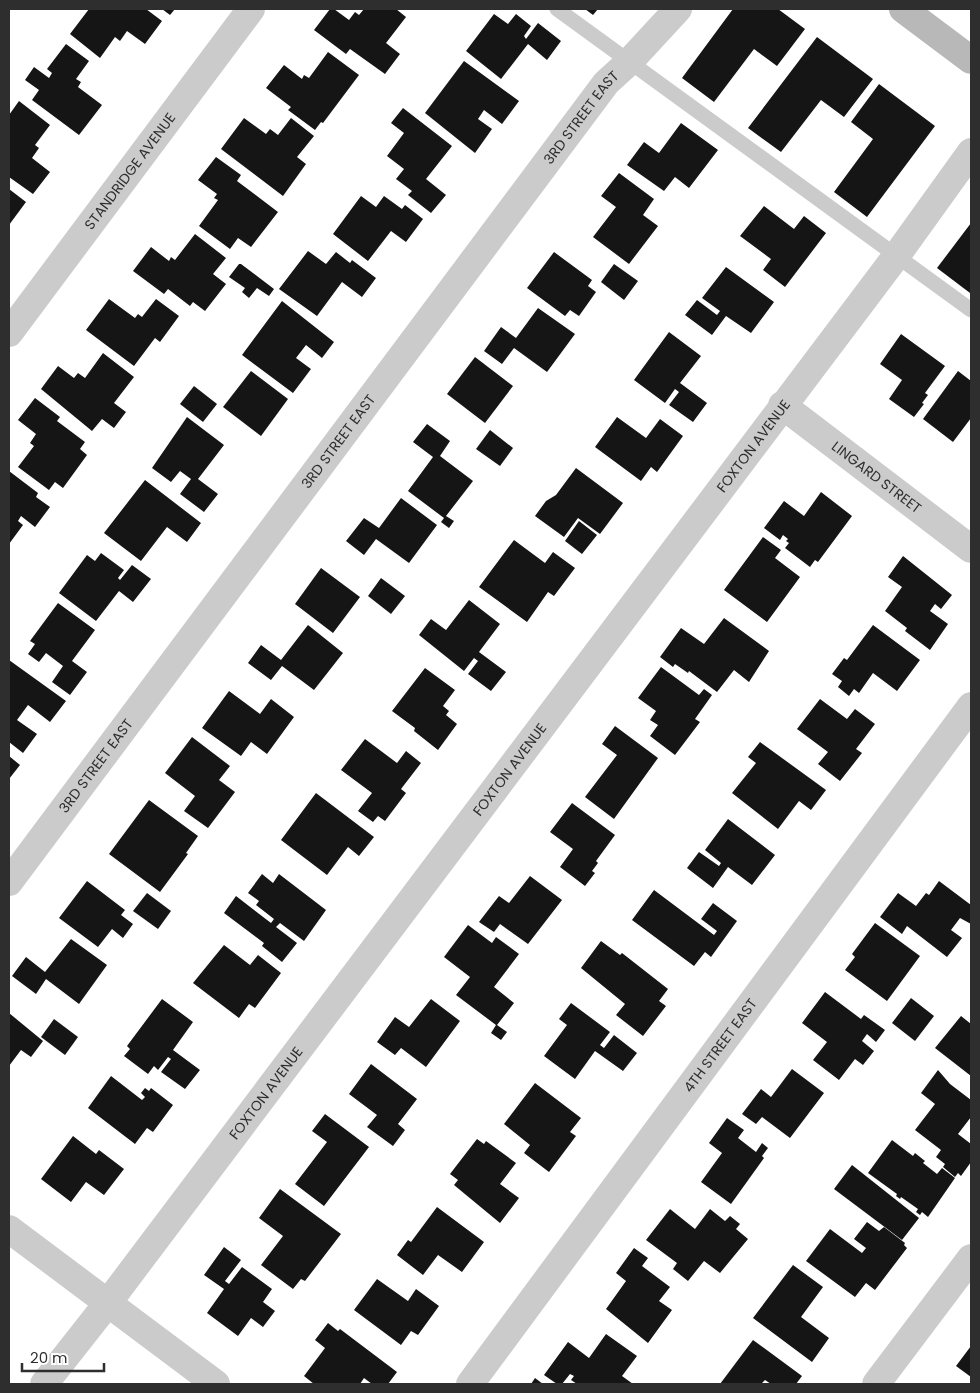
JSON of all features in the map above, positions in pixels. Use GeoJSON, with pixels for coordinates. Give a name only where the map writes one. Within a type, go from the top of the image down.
{"type":"FeatureCollection","features":[{"type":"Feature","properties":{"kind":"main road"},"geometry":{"type":"LineString","coordinates":[[903,9],[971,60]]}},
{"type":"Feature","properties":{"kind":"street","name":"STANDRIDGE AVENUE"},"geometry":{"type":"LineString","coordinates":[[9,333],[251,9]]}},
{"type":"Feature","properties":{"kind":"street","name":"3RD STREET EAST"},"geometry":{"type":"LineString","coordinates":[[9,882],[606,83],[629,62],[678,9]]}},
{"type":"Feature","properties":{"kind":"street","name":"FOXTON AVENUE"},"geometry":{"type":"LineString","coordinates":[[44,1384],[107,1304],[782,405],[897,255],[971,152]]}},
{"type":"Feature","properties":{"kind":"street","name":"LINGARD STREET"},"geometry":{"type":"LineString","coordinates":[[782,405],[971,549]]}},
{"type":"Feature","properties":{"kind":"street","name":"4TH STREET EAST"},"geometry":{"type":"LineString","coordinates":[[470,1384],[971,706]]}},
{"type":"Feature","properties":{"kind":"street"},"geometry":{"type":"LineString","coordinates":[[9,1229],[216,1384]]}},
{"type":"Feature","properties":{"kind":"street"},"geometry":{"type":"LineString","coordinates":[[876,1384],[971,1258]]}},
{"type":"Feature","properties":{"kind":"lane"},"geometry":{"type":"LineString","coordinates":[[557,9],[971,310]]}},
{"type":"Feature","properties":{"kind":"building"},"geometry":{"type":"Polygon","coordinates":[[[89,9],[146,9],[162,21],[145,44],[127,31],[120,41],[115,37],[100,58],[70,34],[89,9]]]}},
{"type":"Feature","properties":{"kind":"building"},"geometry":{"type":"Polygon","coordinates":[[[162,9],[175,9],[170,15],[162,9]]]}},
{"type":"Feature","properties":{"kind":"building"},"geometry":{"type":"Polygon","coordinates":[[[330,9],[334,9],[349,20],[355,12],[359,15],[364,9],[396,9],[406,17],[386,43],[400,54],[385,74],[350,49],[346,54],[314,30],[330,9]]]}},
{"type":"Feature","properties":{"kind":"building"},"geometry":{"type":"Polygon","coordinates":[[[585,9],[598,9],[593,15],[585,9]]]}},
{"type":"Feature","properties":{"kind":"building"},"geometry":{"type":"Polygon","coordinates":[[[733,9],[778,9],[805,29],[777,66],[754,49],[714,102],[682,78],[733,9]]]}},
{"type":"Feature","properties":{"kind":"building"},"geometry":{"type":"Polygon","coordinates":[[[494,14],[508,24],[516,14],[531,26],[524,36],[526,39],[538,23],[561,41],[547,60],[528,44],[501,79],[466,51],[494,14]]]}},
{"type":"Feature","properties":{"kind":"building"},"geometry":{"type":"Polygon","coordinates":[[[817,37],[873,79],[844,117],[821,100],[781,152],[748,128],[817,37]]]}},
{"type":"Feature","properties":{"kind":"building"},"geometry":{"type":"Polygon","coordinates":[[[66,44],[89,61],[76,79],[81,82],[78,87],[102,105],[79,135],[32,100],[39,90],[25,80],[34,67],[49,78],[52,73],[47,69],[66,44]]]}},
{"type":"Feature","properties":{"kind":"building"},"geometry":{"type":"Polygon","coordinates":[[[328,52],[359,75],[323,123],[321,122],[315,130],[288,110],[291,107],[266,88],[284,65],[302,79],[304,75],[309,78],[328,52]]]}},
{"type":"Feature","properties":{"kind":"building"},"geometry":{"type":"Polygon","coordinates":[[[464,61],[519,101],[502,124],[484,110],[478,119],[492,129],[475,153],[425,113],[464,61]]]}},
{"type":"Feature","properties":{"kind":"building"},"geometry":{"type":"Polygon","coordinates":[[[879,84],[935,126],[867,217],[834,192],[873,139],[851,122],[879,84]]]}},
{"type":"Feature","properties":{"kind":"building"},"geometry":{"type":"Polygon","coordinates":[[[19,101],[50,125],[35,145],[39,148],[32,158],[50,172],[33,194],[9,177],[9,115],[19,101]]]}},
{"type":"Feature","properties":{"kind":"building"},"geometry":{"type":"Polygon","coordinates":[[[403,108],[452,146],[426,179],[446,195],[431,213],[408,195],[412,191],[396,179],[404,169],[387,156],[404,133],[391,123],[403,108]]]}},
{"type":"Feature","properties":{"kind":"building"},"geometry":{"type":"Polygon","coordinates":[[[244,118],[266,134],[270,129],[278,135],[291,118],[314,136],[297,157],[306,164],[283,196],[221,149],[244,118]]]}},
{"type":"Feature","properties":{"kind":"building"},"geometry":{"type":"Polygon","coordinates":[[[681,123],[718,150],[689,188],[675,177],[664,191],[627,165],[644,142],[659,153],[681,123]]]}},
{"type":"Feature","properties":{"kind":"building"},"geometry":{"type":"Polygon","coordinates":[[[216,157],[241,175],[237,181],[278,212],[251,247],[238,238],[230,249],[199,226],[218,200],[214,198],[217,194],[198,180],[216,157]]]}},
{"type":"Feature","properties":{"kind":"building"},"geometry":{"type":"Polygon","coordinates":[[[619,173],[654,199],[643,215],[658,226],[629,264],[593,237],[616,207],[601,196],[619,173]]]}},
{"type":"Feature","properties":{"kind":"building"},"geometry":{"type":"Polygon","coordinates":[[[9,189],[26,202],[9,225],[9,189]]]}},
{"type":"Feature","properties":{"kind":"building"},"geometry":{"type":"Polygon","coordinates":[[[361,196],[376,207],[384,196],[402,209],[405,205],[423,219],[406,242],[391,231],[368,261],[333,234],[361,196]]]}},
{"type":"Feature","properties":{"kind":"building"},"geometry":{"type":"Polygon","coordinates":[[[764,206],[794,229],[804,216],[826,233],[785,287],[763,270],[771,259],[740,236],[764,206]]]}},
{"type":"Feature","properties":{"kind":"building"},"geometry":{"type":"Polygon","coordinates":[[[971,223],[971,291],[970,293],[937,268],[971,223]]]}},
{"type":"Feature","properties":{"kind":"building"},"geometry":{"type":"Polygon","coordinates":[[[195,234],[226,258],[213,274],[226,284],[205,311],[193,302],[190,306],[168,289],[164,294],[133,271],[151,247],[169,261],[171,257],[175,260],[195,234]]]}},
{"type":"Feature","properties":{"kind":"building"},"geometry":{"type":"Polygon","coordinates":[[[308,251],[326,264],[336,252],[350,263],[352,260],[376,278],[362,297],[342,282],[317,316],[279,289],[308,251]]]}},
{"type":"Feature","properties":{"kind":"building"},"geometry":{"type":"Polygon","coordinates":[[[554,252],[592,280],[588,286],[596,292],[579,316],[570,310],[565,316],[527,288],[554,252]]]}},
{"type":"Feature","properties":{"kind":"building"},"geometry":{"type":"Polygon","coordinates":[[[239,264],[274,289],[269,296],[257,288],[249,298],[242,292],[245,288],[229,277],[239,264]]]}},
{"type":"Feature","properties":{"kind":"building"},"geometry":{"type":"Polygon","coordinates":[[[614,264],[638,281],[624,300],[601,282],[614,264]]]}},
{"type":"Feature","properties":{"kind":"building"},"geometry":{"type":"Polygon","coordinates":[[[726,267],[774,302],[751,333],[726,316],[712,335],[685,315],[697,300],[717,315],[720,311],[702,298],[726,267]]]}},
{"type":"Feature","properties":{"kind":"building"},"geometry":{"type":"Polygon","coordinates":[[[109,299],[135,318],[138,314],[142,317],[156,299],[179,316],[160,342],[155,338],[134,366],[86,330],[109,299]]]}},
{"type":"Feature","properties":{"kind":"building"},"geometry":{"type":"Polygon","coordinates":[[[282,301],[334,342],[322,358],[306,345],[296,358],[311,369],[293,393],[242,355],[282,301]]]}},
{"type":"Feature","properties":{"kind":"building"},"geometry":{"type":"Polygon","coordinates":[[[538,308],[575,334],[547,372],[514,348],[502,364],[484,351],[501,327],[516,338],[538,308]]]}},
{"type":"Feature","properties":{"kind":"building"},"geometry":{"type":"Polygon","coordinates":[[[669,332],[701,356],[680,383],[707,403],[693,422],[669,405],[679,392],[675,389],[665,403],[634,380],[669,332]]]}},
{"type":"Feature","properties":{"kind":"building"},"geometry":{"type":"Polygon","coordinates":[[[901,334],[945,366],[925,393],[928,395],[922,403],[924,404],[914,417],[889,399],[902,380],[880,364],[901,334]]]}},
{"type":"Feature","properties":{"kind":"building"},"geometry":{"type":"Polygon","coordinates":[[[103,353],[134,377],[114,403],[126,412],[114,428],[102,419],[92,431],[41,389],[58,366],[74,378],[78,373],[85,378],[103,353]]]}},
{"type":"Feature","properties":{"kind":"building"},"geometry":{"type":"Polygon","coordinates":[[[475,357],[513,386],[485,423],[447,394],[475,357]]]}},
{"type":"Feature","properties":{"kind":"building"},"geometry":{"type":"Polygon","coordinates":[[[251,371],[288,399],[261,436],[223,407],[251,371]]]}},
{"type":"Feature","properties":{"kind":"building"},"geometry":{"type":"Polygon","coordinates":[[[958,371],[971,381],[971,418],[953,442],[923,419],[958,371]]]}},
{"type":"Feature","properties":{"kind":"building"},"geometry":{"type":"Polygon","coordinates":[[[194,386],[217,404],[203,422],[180,404],[194,386]]]}},
{"type":"Feature","properties":{"kind":"building"},"geometry":{"type":"Polygon","coordinates":[[[35,398],[60,417],[57,421],[85,442],[80,449],[87,455],[63,488],[55,482],[49,490],[18,467],[34,446],[30,443],[36,434],[18,420],[35,398]]]}},
{"type":"Feature","properties":{"kind":"building"},"geometry":{"type":"Polygon","coordinates":[[[187,417],[224,445],[198,479],[218,494],[204,512],[180,494],[191,479],[180,471],[171,482],[152,468],[187,417]]]}},
{"type":"Feature","properties":{"kind":"building"},"geometry":{"type":"Polygon","coordinates":[[[617,417],[646,438],[660,419],[683,436],[657,472],[651,467],[641,481],[595,447],[617,417]]]}},
{"type":"Feature","properties":{"kind":"building"},"geometry":{"type":"Polygon","coordinates":[[[427,424],[450,441],[440,456],[473,481],[446,516],[454,521],[449,528],[441,522],[444,518],[408,491],[433,457],[413,442],[427,424]]]}},
{"type":"Feature","properties":{"kind":"building"},"geometry":{"type":"Polygon","coordinates":[[[490,430],[513,448],[500,466],[476,449],[490,430]]]}},
{"type":"Feature","properties":{"kind":"building"},"geometry":{"type":"Polygon","coordinates":[[[576,468],[623,503],[600,534],[578,518],[564,537],[535,516],[546,501],[556,495],[576,468]]]}},
{"type":"Feature","properties":{"kind":"building"},"geometry":{"type":"Polygon","coordinates":[[[9,471],[38,493],[36,497],[50,507],[35,527],[21,516],[18,521],[23,525],[9,544],[9,471]]]}},
{"type":"Feature","properties":{"kind":"building"},"geometry":{"type":"Polygon","coordinates":[[[145,480],[201,523],[187,542],[167,527],[141,561],[104,533],[145,480]]]}},
{"type":"Feature","properties":{"kind":"building"},"geometry":{"type":"Polygon","coordinates":[[[821,492],[852,516],[818,562],[815,560],[810,567],[785,548],[789,543],[786,541],[788,539],[783,535],[780,540],[764,528],[784,501],[804,516],[821,492]]]}},
{"type":"Feature","properties":{"kind":"building"},"geometry":{"type":"Polygon","coordinates":[[[401,498],[437,525],[409,563],[376,539],[364,555],[346,541],[364,518],[379,528],[401,498]]]}},
{"type":"Feature","properties":{"kind":"building"},"geometry":{"type":"Polygon","coordinates":[[[579,521],[597,535],[582,554],[565,541],[579,521]]]}},
{"type":"Feature","properties":{"kind":"building"},"geometry":{"type":"Polygon","coordinates":[[[763,537],[781,550],[775,558],[800,577],[767,622],[724,590],[763,537]]]}},
{"type":"Feature","properties":{"kind":"building"},"geometry":{"type":"Polygon","coordinates":[[[514,540],[545,563],[553,552],[575,568],[554,596],[548,592],[527,622],[479,587],[514,540]]]}},
{"type":"Feature","properties":{"kind":"building"},"geometry":{"type":"Polygon","coordinates":[[[101,553],[124,570],[118,578],[120,580],[132,565],[151,579],[133,602],[119,591],[96,621],[59,593],[87,555],[95,561],[101,553]]]}},
{"type":"Feature","properties":{"kind":"building"},"geometry":{"type":"Polygon","coordinates":[[[903,556],[952,595],[941,609],[935,604],[930,611],[948,624],[930,650],[905,631],[907,628],[885,611],[902,587],[888,577],[903,556]]]}},
{"type":"Feature","properties":{"kind":"building"},"geometry":{"type":"Polygon","coordinates":[[[321,568],[360,597],[333,633],[295,604],[321,568]]]}},
{"type":"Feature","properties":{"kind":"building"},"geometry":{"type":"Polygon","coordinates":[[[381,578],[405,596],[391,614],[368,596],[381,578]]]}},
{"type":"Feature","properties":{"kind":"building"},"geometry":{"type":"Polygon","coordinates":[[[469,600],[500,624],[479,652],[506,672],[491,691],[468,674],[478,661],[474,658],[464,671],[419,635],[431,619],[446,630],[469,600]]]}},
{"type":"Feature","properties":{"kind":"building"},"geometry":{"type":"Polygon","coordinates":[[[58,603],[95,630],[72,661],[87,672],[70,695],[52,682],[63,666],[46,653],[39,662],[28,654],[35,644],[30,641],[58,603]]]}},
{"type":"Feature","properties":{"kind":"building"},"geometry":{"type":"Polygon","coordinates":[[[724,618],[769,651],[749,682],[734,670],[717,692],[689,671],[688,673],[675,664],[673,667],[660,657],[681,628],[704,644],[724,618]]]}},
{"type":"Feature","properties":{"kind":"building"},"geometry":{"type":"Polygon","coordinates":[[[308,625],[343,653],[314,690],[282,666],[271,680],[248,663],[261,645],[281,660],[308,625]]]}},
{"type":"Feature","properties":{"kind":"building"},"geometry":{"type":"Polygon","coordinates":[[[873,625],[920,660],[897,691],[873,673],[859,693],[854,689],[849,696],[838,687],[842,681],[832,674],[844,658],[847,660],[873,625]]]}},
{"type":"Feature","properties":{"kind":"building"},"geometry":{"type":"Polygon","coordinates":[[[9,660],[66,701],[50,722],[28,705],[17,720],[37,734],[23,753],[9,742],[9,660]]]}},
{"type":"Feature","properties":{"kind":"building"},"geometry":{"type":"Polygon","coordinates":[[[661,667],[699,695],[704,689],[712,695],[695,719],[700,722],[675,755],[650,736],[658,725],[650,720],[656,711],[638,698],[661,667]]]}},
{"type":"Feature","properties":{"kind":"building"},"geometry":{"type":"Polygon","coordinates":[[[425,668],[455,690],[443,706],[449,711],[446,715],[457,724],[438,750],[414,731],[415,728],[392,711],[425,668]]]}},
{"type":"Feature","properties":{"kind":"building"},"geometry":{"type":"Polygon","coordinates":[[[229,691],[260,714],[271,699],[294,717],[267,754],[251,742],[241,756],[202,728],[229,691]]]}},
{"type":"Feature","properties":{"kind":"building"},"geometry":{"type":"Polygon","coordinates":[[[820,699],[847,719],[855,709],[875,724],[856,749],[862,753],[840,781],[818,764],[828,752],[797,729],[820,699]]]}},
{"type":"Feature","properties":{"kind":"building"},"geometry":{"type":"Polygon","coordinates":[[[615,726],[658,758],[614,819],[585,797],[617,755],[602,744],[615,726]]]}},
{"type":"Feature","properties":{"kind":"building"},"geometry":{"type":"Polygon","coordinates":[[[192,737],[230,766],[219,780],[235,792],[208,828],[184,811],[195,796],[165,773],[192,737]]]}},
{"type":"Feature","properties":{"kind":"building"},"geometry":{"type":"Polygon","coordinates":[[[365,739],[397,763],[406,751],[421,763],[401,789],[406,793],[385,821],[378,816],[373,822],[358,811],[372,793],[341,770],[365,739]]]}},
{"type":"Feature","properties":{"kind":"building"},"geometry":{"type":"Polygon","coordinates":[[[760,742],[826,790],[811,810],[799,801],[778,829],[732,793],[756,763],[748,757],[760,742]]]}},
{"type":"Feature","properties":{"kind":"building"},"geometry":{"type":"Polygon","coordinates":[[[9,756],[20,765],[9,779],[9,756]]]}},
{"type":"Feature","properties":{"kind":"building"},"geometry":{"type":"Polygon","coordinates":[[[316,793],[374,837],[359,856],[348,847],[327,875],[281,840],[316,793]]]}},
{"type":"Feature","properties":{"kind":"building"},"geometry":{"type":"Polygon","coordinates":[[[149,800],[198,836],[186,853],[188,854],[160,892],[109,854],[149,800]]]}},
{"type":"Feature","properties":{"kind":"building"},"geometry":{"type":"Polygon","coordinates":[[[572,803],[615,835],[596,861],[598,863],[592,871],[595,873],[585,886],[560,867],[573,849],[550,832],[572,803]]]}},
{"type":"Feature","properties":{"kind":"building"},"geometry":{"type":"Polygon","coordinates":[[[728,819],[775,855],[752,885],[728,867],[713,888],[687,868],[699,852],[719,866],[721,863],[705,850],[728,819]]]}},
{"type":"Feature","properties":{"kind":"building"},"geometry":{"type":"Polygon","coordinates":[[[262,874],[273,883],[279,874],[326,910],[304,941],[280,923],[276,927],[297,943],[282,962],[262,946],[264,943],[224,913],[236,896],[271,923],[274,919],[256,905],[259,901],[248,893],[262,874]]]}},
{"type":"Feature","properties":{"kind":"building"},"geometry":{"type":"Polygon","coordinates":[[[530,876],[562,900],[528,944],[500,924],[494,932],[479,922],[499,896],[509,903],[530,876]]]}},
{"type":"Feature","properties":{"kind":"building"},"geometry":{"type":"Polygon","coordinates":[[[87,881],[125,910],[121,915],[133,924],[123,938],[112,929],[98,947],[59,918],[87,881]]]}},
{"type":"Feature","properties":{"kind":"building"},"geometry":{"type":"Polygon","coordinates":[[[939,881],[971,905],[971,924],[960,918],[951,930],[962,938],[947,957],[907,926],[902,934],[880,917],[898,893],[916,906],[926,893],[929,895],[939,881]]]}},
{"type":"Feature","properties":{"kind":"building"},"geometry":{"type":"Polygon","coordinates":[[[654,890],[714,935],[717,931],[701,919],[713,903],[737,921],[711,957],[705,952],[694,966],[632,920],[654,890]]]}},
{"type":"Feature","properties":{"kind":"building"},"geometry":{"type":"Polygon","coordinates":[[[147,893],[171,911],[158,929],[133,911],[147,893]]]}},
{"type":"Feature","properties":{"kind":"building"},"geometry":{"type":"Polygon","coordinates":[[[875,923],[920,956],[887,1001],[845,970],[855,957],[852,954],[875,923]]]}},
{"type":"Feature","properties":{"kind":"building"},"geometry":{"type":"Polygon","coordinates":[[[468,925],[492,943],[496,937],[519,954],[494,987],[514,1003],[497,1025],[507,1032],[501,1040],[491,1033],[496,1025],[456,995],[470,977],[444,957],[468,925]]]}},
{"type":"Feature","properties":{"kind":"building"},"geometry":{"type":"Polygon","coordinates":[[[71,939],[107,965],[79,1004],[46,979],[36,994],[12,976],[26,957],[45,972],[71,939]]]}},
{"type":"Feature","properties":{"kind":"building"},"geometry":{"type":"Polygon","coordinates":[[[601,941],[620,955],[622,953],[668,989],[659,1001],[666,1006],[643,1036],[616,1015],[625,1004],[581,968],[601,941]]]}},
{"type":"Feature","properties":{"kind":"building"},"geometry":{"type":"Polygon","coordinates":[[[224,945],[250,965],[258,955],[281,973],[255,1008],[249,1004],[239,1018],[193,983],[224,945]]]}},
{"type":"Feature","properties":{"kind":"building"},"geometry":{"type":"Polygon","coordinates":[[[825,992],[861,1019],[864,1015],[885,1030],[876,1042],[867,1034],[862,1041],[874,1051],[863,1065],[855,1059],[839,1080],[813,1060],[827,1042],[802,1023],[825,992]]]}},
{"type":"Feature","properties":{"kind":"building"},"geometry":{"type":"Polygon","coordinates":[[[911,998],[934,1016],[915,1041],[892,1023],[911,998]]]}},
{"type":"Feature","properties":{"kind":"building"},"geometry":{"type":"Polygon","coordinates":[[[162,999],[193,1022],[173,1050],[200,1070],[185,1089],[161,1072],[171,1059],[168,1057],[158,1070],[154,1066],[148,1074],[124,1056],[130,1049],[127,1046],[162,999]]]}},
{"type":"Feature","properties":{"kind":"building"},"geometry":{"type":"Polygon","coordinates":[[[431,999],[460,1021],[426,1067],[401,1048],[395,1055],[377,1042],[395,1017],[409,1027],[431,999]]]}},
{"type":"Feature","properties":{"kind":"building"},"geometry":{"type":"Polygon","coordinates":[[[571,1003],[610,1032],[600,1045],[604,1048],[614,1035],[637,1053],[623,1071],[595,1051],[575,1079],[544,1056],[567,1025],[559,1019],[571,1003]]]}},
{"type":"Feature","properties":{"kind":"building"},"geometry":{"type":"Polygon","coordinates":[[[9,1013],[43,1041],[31,1057],[21,1050],[9,1066],[9,1013]]]}},
{"type":"Feature","properties":{"kind":"building"},"geometry":{"type":"Polygon","coordinates":[[[961,1016],[971,1024],[971,1076],[935,1048],[961,1016]]]}},
{"type":"Feature","properties":{"kind":"building"},"geometry":{"type":"Polygon","coordinates":[[[54,1019],[78,1037],[65,1055],[41,1037],[54,1019]]]}},
{"type":"Feature","properties":{"kind":"building"},"geometry":{"type":"Polygon","coordinates":[[[371,1064],[417,1099],[398,1124],[405,1130],[393,1146],[367,1127],[377,1115],[349,1094],[371,1064]]]}},
{"type":"Feature","properties":{"kind":"building"},"geometry":{"type":"Polygon","coordinates":[[[792,1069],[824,1093],[790,1138],[762,1117],[756,1124],[742,1114],[761,1089],[771,1097],[792,1069]]]}},
{"type":"Feature","properties":{"kind":"building"},"geometry":{"type":"Polygon","coordinates":[[[938,1070],[950,1084],[971,1100],[971,1117],[958,1134],[971,1144],[971,1162],[961,1176],[958,1173],[955,1177],[943,1167],[945,1164],[936,1157],[941,1150],[915,1130],[935,1104],[921,1093],[938,1070]]]}},
{"type":"Feature","properties":{"kind":"building"},"geometry":{"type":"Polygon","coordinates":[[[111,1076],[142,1100],[145,1097],[141,1093],[145,1088],[149,1091],[151,1088],[173,1105],[153,1132],[147,1128],[135,1144],[88,1108],[111,1076]]]}},
{"type":"Feature","properties":{"kind":"building"},"geometry":{"type":"Polygon","coordinates":[[[535,1083],[581,1118],[570,1132],[576,1136],[549,1172],[524,1153],[530,1145],[504,1124],[535,1083]]]}},
{"type":"Feature","properties":{"kind":"building"},"geometry":{"type":"Polygon","coordinates":[[[325,1114],[369,1147],[324,1206],[295,1184],[327,1142],[312,1131],[325,1114]]]}},
{"type":"Feature","properties":{"kind":"building"},"geometry":{"type":"Polygon","coordinates":[[[727,1118],[744,1130],[738,1138],[756,1152],[762,1143],[768,1148],[762,1156],[764,1158],[731,1204],[701,1182],[722,1153],[709,1143],[727,1118]]]}},
{"type":"Feature","properties":{"kind":"building"},"geometry":{"type":"Polygon","coordinates":[[[73,1136],[96,1154],[99,1150],[124,1169],[104,1195],[86,1182],[71,1202],[41,1179],[73,1136]]]}},
{"type":"Feature","properties":{"kind":"building"},"geometry":{"type":"Polygon","coordinates":[[[477,1139],[484,1144],[486,1141],[516,1163],[500,1184],[519,1198],[500,1223],[454,1185],[458,1180],[450,1174],[477,1139]]]}},
{"type":"Feature","properties":{"kind":"building"},"geometry":{"type":"Polygon","coordinates":[[[892,1140],[913,1156],[915,1153],[925,1161],[923,1163],[937,1174],[942,1168],[955,1178],[928,1217],[922,1212],[920,1215],[916,1212],[918,1209],[901,1197],[900,1199],[896,1196],[897,1194],[868,1173],[892,1140]]]}},
{"type":"Feature","properties":{"kind":"building"},"geometry":{"type":"Polygon","coordinates":[[[852,1165],[919,1218],[902,1240],[834,1189],[852,1165]]]}},
{"type":"Feature","properties":{"kind":"building"},"geometry":{"type":"Polygon","coordinates":[[[280,1189],[341,1234],[305,1281],[301,1279],[293,1289],[261,1265],[283,1236],[259,1218],[280,1189]]]}},
{"type":"Feature","properties":{"kind":"building"},"geometry":{"type":"Polygon","coordinates":[[[437,1207],[484,1242],[462,1272],[438,1255],[423,1275],[397,1255],[408,1240],[411,1242],[437,1207]]]}},
{"type":"Feature","properties":{"kind":"building"},"geometry":{"type":"Polygon","coordinates":[[[670,1209],[695,1229],[710,1209],[725,1221],[730,1216],[740,1224],[736,1229],[748,1239],[720,1273],[704,1261],[688,1281],[673,1269],[677,1263],[646,1240],[670,1209]]]}},
{"type":"Feature","properties":{"kind":"building"},"geometry":{"type":"Polygon","coordinates":[[[867,1222],[879,1231],[884,1227],[905,1243],[904,1245],[907,1248],[875,1290],[866,1283],[855,1297],[806,1261],[830,1229],[862,1253],[866,1248],[854,1239],[867,1222]]]}},
{"type":"Feature","properties":{"kind":"building"},"geometry":{"type":"Polygon","coordinates":[[[224,1247],[241,1260],[225,1281],[229,1284],[242,1267],[272,1289],[263,1302],[275,1311],[263,1327],[251,1318],[238,1336],[207,1313],[224,1289],[204,1275],[224,1247]]]}},
{"type":"Feature","properties":{"kind":"building"},"geometry":{"type":"Polygon","coordinates":[[[634,1248],[648,1258],[642,1266],[670,1287],[659,1301],[672,1310],[648,1343],[606,1309],[626,1281],[616,1273],[634,1248]]]}},
{"type":"Feature","properties":{"kind":"building"},"geometry":{"type":"Polygon","coordinates":[[[793,1265],[823,1287],[801,1317],[829,1338],[812,1362],[753,1318],[793,1265]]]}},
{"type":"Feature","properties":{"kind":"building"},"geometry":{"type":"Polygon","coordinates":[[[377,1279],[408,1301],[416,1289],[439,1306],[418,1335],[411,1331],[401,1345],[354,1310],[377,1279]]]}},
{"type":"Feature","properties":{"kind":"building"},"geometry":{"type":"Polygon","coordinates":[[[328,1323],[338,1331],[340,1329],[397,1372],[388,1384],[372,1384],[364,1378],[360,1384],[314,1384],[304,1376],[325,1348],[315,1340],[328,1323]]]}},
{"type":"Feature","properties":{"kind":"building"},"geometry":{"type":"Polygon","coordinates":[[[606,1334],[637,1356],[622,1376],[633,1384],[577,1384],[571,1380],[574,1376],[570,1374],[562,1384],[557,1384],[544,1375],[568,1342],[589,1358],[606,1334]]]}},
{"type":"Feature","properties":{"kind":"building"},"geometry":{"type":"Polygon","coordinates":[[[753,1340],[802,1376],[796,1384],[771,1384],[765,1380],[761,1384],[720,1384],[753,1340]]]}},
{"type":"Feature","properties":{"kind":"building"},"geometry":{"type":"Polygon","coordinates":[[[971,1346],[971,1377],[956,1366],[971,1346]]]}},
{"type":"Feature","properties":{"kind":"building"},"geometry":{"type":"Polygon","coordinates":[[[535,1378],[543,1384],[531,1384],[535,1378]]]}}]}
